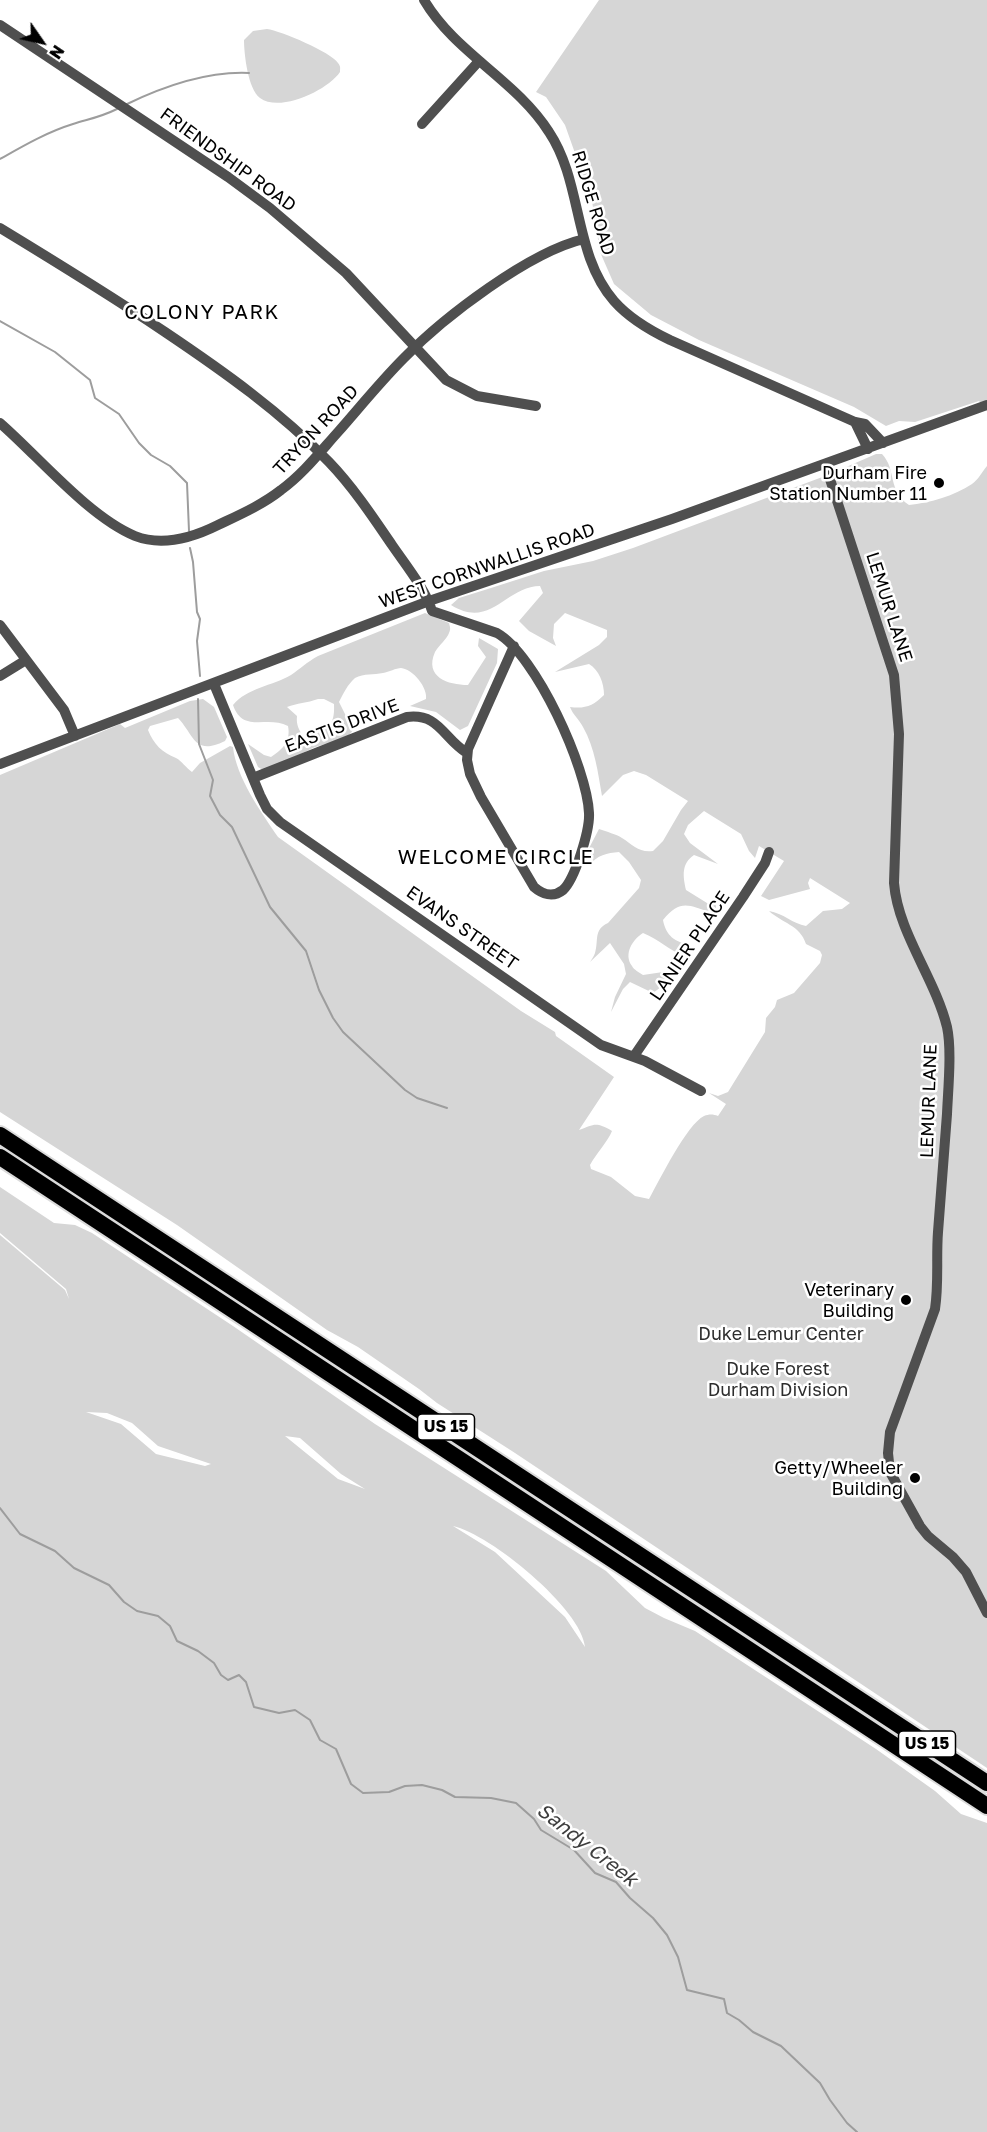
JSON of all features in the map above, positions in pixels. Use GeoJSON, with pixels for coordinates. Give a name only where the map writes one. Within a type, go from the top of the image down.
{"type":"FeatureCollection","features":[{"type":"Feature","properties":{"kind":"highway","name":"US 15"},"geometry":{"type":"LineString","coordinates":[[3,1136],[987,1783]]}},
{"type":"Feature","properties":{"kind":"highway","name":"US 15"},"geometry":{"type":"LineString","coordinates":[[0,1157],[985,1805]]}},
{"type":"Feature","properties":{"kind":"street","name":"RIDGE ROAD"},"geometry":{"type":"LineString","coordinates":[[424,0],[441,24],[541,120],[555,141],[570,178],[591,261],[607,292],[622,309],[640,323],[670,340],[855,422],[865,424],[883,443]]}},
{"type":"Feature","properties":{"kind":"street","name":"FRIENDSHIP ROAD"},"geometry":{"type":"LineString","coordinates":[[0,25],[187,149],[270,208],[346,273],[446,380],[468,392],[487,398],[536,406]]}},
{"type":"Feature","properties":{"kind":"street"},"geometry":{"type":"LineString","coordinates":[[422,124],[479,61]]}},
{"type":"Feature","properties":{"kind":"street"},"geometry":{"type":"LineString","coordinates":[[0,228],[93,284],[213,364],[268,407],[320,453],[344,480],[429,601],[432,611],[497,633],[514,646],[527,661],[560,723],[585,783],[589,811],[587,831],[575,868],[563,890],[555,894],[547,895],[534,886],[481,797],[468,767],[467,753],[475,731],[514,646]]}},
{"type":"Feature","properties":{"kind":"street","name":"TRYON ROAD"},"geometry":{"type":"LineString","coordinates":[[0,423],[89,506],[129,533],[148,539],[183,539],[202,533],[241,514],[281,490],[320,453],[415,347],[440,325],[507,277],[556,249],[584,239]]}},
{"type":"Feature","properties":{"kind":"street","name":"WEST CORNWALLIS ROAD"},"geometry":{"type":"LineString","coordinates":[[0,764],[429,601],[672,519],[987,405]]}},
{"type":"Feature","properties":{"kind":"street"},"geometry":{"type":"LineString","coordinates":[[855,422],[868,449]]}},
{"type":"Feature","properties":{"kind":"street","name":"LEMUR LANE"},"geometry":{"type":"LineString","coordinates":[[825,464],[894,675],[899,734],[895,899],[942,1010],[948,1032],[949,1079],[937,1251],[937,1297],[935,1309],[890,1432],[888,1453],[890,1472],[920,1526],[966,1572],[987,1613]]}},
{"type":"Feature","properties":{"kind":"street"},"geometry":{"type":"LineString","coordinates":[[0,625],[64,710],[75,735]]}},
{"type":"Feature","properties":{"kind":"street"},"geometry":{"type":"LineString","coordinates":[[0,676],[26,660]]}},
{"type":"Feature","properties":{"kind":"street","name":"EVANS STREET"},"geometry":{"type":"LineString","coordinates":[[214,684],[267,809],[286,826],[601,1045],[634,1056],[701,1091]]}},
{"type":"Feature","properties":{"kind":"street","name":"EASTIS DRIVE"},"geometry":{"type":"LineString","coordinates":[[253,778],[407,717],[420,715],[434,722],[457,747],[467,753]]}},
{"type":"Feature","properties":{"kind":"street","name":"LANIER PLACE"},"geometry":{"type":"LineString","coordinates":[[634,1056],[743,897],[765,863],[769,852]]}},
{"type":"Feature","properties":{"kind":"green space"},"geometry":{"type":"Polygon","coordinates":[[[599,0],[987,0],[987,411],[979,401],[915,422],[899,421],[886,426],[854,407],[699,340],[651,315],[614,284],[600,252],[592,201],[565,125],[546,97],[536,92],[599,0]]]}},
{"type":"Feature","properties":{"kind":"green space"},"geometry":{"type":"Polygon","coordinates":[[[267,29],[294,38],[326,53],[338,63],[340,72],[315,92],[291,101],[279,103],[260,98],[252,87],[244,40],[253,31],[267,29]]]}},
{"type":"Feature","properties":{"kind":"green space","name":"Duke Forest Durham Division"},"geometry":{"type":"Polygon","coordinates":[[[876,454],[882,454],[887,460],[898,493],[909,505],[933,501],[965,488],[978,478],[987,466],[987,1768],[437,1403],[358,1347],[327,1330],[177,1225],[0,1112],[0,775],[120,724],[125,728],[190,701],[203,699],[214,707],[227,737],[225,741],[215,745],[201,745],[196,742],[178,718],[150,726],[148,730],[156,744],[192,772],[200,763],[230,746],[233,747],[244,782],[278,837],[521,1011],[555,1032],[556,1036],[614,1077],[579,1130],[598,1125],[612,1131],[590,1165],[591,1169],[611,1177],[635,1196],[649,1199],[674,1154],[697,1121],[711,1114],[718,1116],[726,1104],[709,1093],[718,1096],[728,1092],[765,1032],[766,1018],[775,1007],[777,1000],[794,993],[820,963],[822,955],[820,951],[806,944],[795,928],[769,911],[806,926],[823,911],[842,909],[850,903],[810,878],[808,883],[810,889],[769,900],[761,896],[784,861],[759,846],[755,858],[741,834],[704,811],[688,825],[684,834],[690,843],[718,864],[694,855],[685,866],[684,880],[686,890],[707,903],[716,903],[716,911],[711,913],[691,906],[680,906],[663,920],[666,930],[672,937],[690,945],[684,956],[643,933],[636,939],[629,952],[629,961],[635,970],[643,975],[663,972],[665,979],[661,987],[653,993],[630,982],[623,989],[611,1012],[626,974],[624,964],[610,943],[590,962],[595,953],[598,932],[639,888],[641,880],[619,852],[603,855],[590,865],[586,854],[599,829],[620,837],[640,850],[653,851],[663,841],[688,801],[646,775],[634,771],[623,775],[602,796],[590,743],[570,707],[588,706],[600,699],[604,695],[602,682],[596,670],[589,664],[555,672],[599,645],[607,637],[607,630],[565,613],[554,624],[553,638],[556,646],[529,631],[519,621],[543,593],[540,586],[517,592],[498,605],[477,613],[451,605],[459,598],[544,571],[593,561],[633,548],[825,476],[828,481],[837,478],[837,471],[876,454]]]}},
{"type":"Feature","properties":{"kind":"green space"},"geometry":{"type":"Polygon","coordinates":[[[425,613],[449,623],[447,638],[435,652],[432,661],[435,673],[446,681],[468,685],[486,657],[478,646],[479,638],[498,649],[497,663],[468,726],[460,730],[436,712],[410,706],[426,699],[426,695],[419,680],[406,669],[399,668],[383,673],[362,675],[350,683],[339,702],[353,730],[349,735],[263,770],[258,767],[248,744],[271,757],[285,744],[289,731],[288,726],[243,719],[237,714],[233,705],[252,691],[291,675],[318,656],[425,613]],[[324,699],[287,707],[297,716],[297,724],[303,737],[308,738],[320,732],[331,723],[334,704],[324,699]]]}},
{"type":"Feature","properties":{"kind":"green space"},"geometry":{"type":"Polygon","coordinates":[[[0,1187],[54,1223],[75,1225],[92,1233],[375,1424],[606,1571],[645,1608],[695,1631],[876,1749],[935,1791],[961,1814],[987,1823],[987,2132],[0,2132],[0,1235],[65,1290],[69,1299],[66,1289],[0,1233],[0,1187]],[[86,1412],[121,1424],[156,1454],[205,1466],[211,1464],[158,1446],[132,1423],[107,1413],[86,1412]],[[285,1436],[338,1479],[365,1489],[341,1474],[300,1438],[285,1436]],[[453,1526],[495,1552],[565,1617],[585,1647],[580,1631],[568,1613],[532,1575],[489,1543],[453,1526]]]}},
{"type":"Feature","properties":{"kind":"waterway"},"geometry":{"type":"LineString","coordinates":[[125,105],[185,82],[217,75],[249,73]]}},
{"type":"Feature","properties":{"kind":"waterway"},"geometry":{"type":"LineString","coordinates":[[0,159],[54,131],[117,109]]}},
{"type":"Feature","properties":{"kind":"waterway"},"geometry":{"type":"LineString","coordinates":[[0,321],[55,352],[90,380],[95,398],[119,414],[139,443],[151,455],[170,466],[187,483],[189,531]]}},
{"type":"Feature","properties":{"kind":"waterway"},"geometry":{"type":"LineString","coordinates":[[190,548],[197,612],[200,619],[197,641],[200,676]]}},
{"type":"Feature","properties":{"kind":"waterway"},"geometry":{"type":"LineString","coordinates":[[198,699],[199,744],[213,780],[210,796],[220,815],[232,827],[270,907],[306,951],[319,990],[333,1018],[343,1032],[405,1090],[417,1098],[447,1108]]}},
{"type":"Feature","properties":{"kind":"waterway","name":"Sandy Creek"},"geometry":{"type":"LineString","coordinates":[[0,1508],[20,1534],[55,1551],[74,1568],[109,1585],[124,1602],[137,1611],[158,1616],[170,1626],[177,1641],[198,1651],[214,1663],[221,1675],[228,1680],[239,1675],[246,1682],[254,1707],[279,1713],[295,1710],[310,1720],[320,1740],[336,1749],[351,1784],[363,1793],[389,1792],[405,1786],[422,1785],[442,1790],[455,1797],[491,1798],[516,1803],[534,1819],[541,1830],[574,1850],[595,1873],[616,1882],[653,1918],[667,1935],[678,1957],[687,1990],[724,1999],[727,2013],[753,2032],[781,2046],[820,2083],[847,2123],[857,2132]]}},
{"type":"Feature","properties":{"kind":"place","name":"Durham Fire Station Number 11"},"geometry":{"type":"Point","coordinates":[939,483]}},
{"type":"Feature","properties":{"kind":"place","name":"Veterinary Building"},"geometry":{"type":"Point","coordinates":[906,1300]}},
{"type":"Feature","properties":{"kind":"place","name":"Getty/Wheeler Building"},"geometry":{"type":"Point","coordinates":[915,1478]}},
{"type":"Feature","properties":{"kind":"district","name":"COLONY PARK"},"geometry":{"type":"Point","coordinates":[202,313]}},
{"type":"Feature","properties":{"kind":"district","name":"WELCOME CIRCLE"},"geometry":{"type":"Point","coordinates":[496,858]}},
{"type":"Feature","properties":{"kind":"park label","name":"Duke Lemur Center"},"geometry":{"type":"Point","coordinates":[781,1334]}}]}
